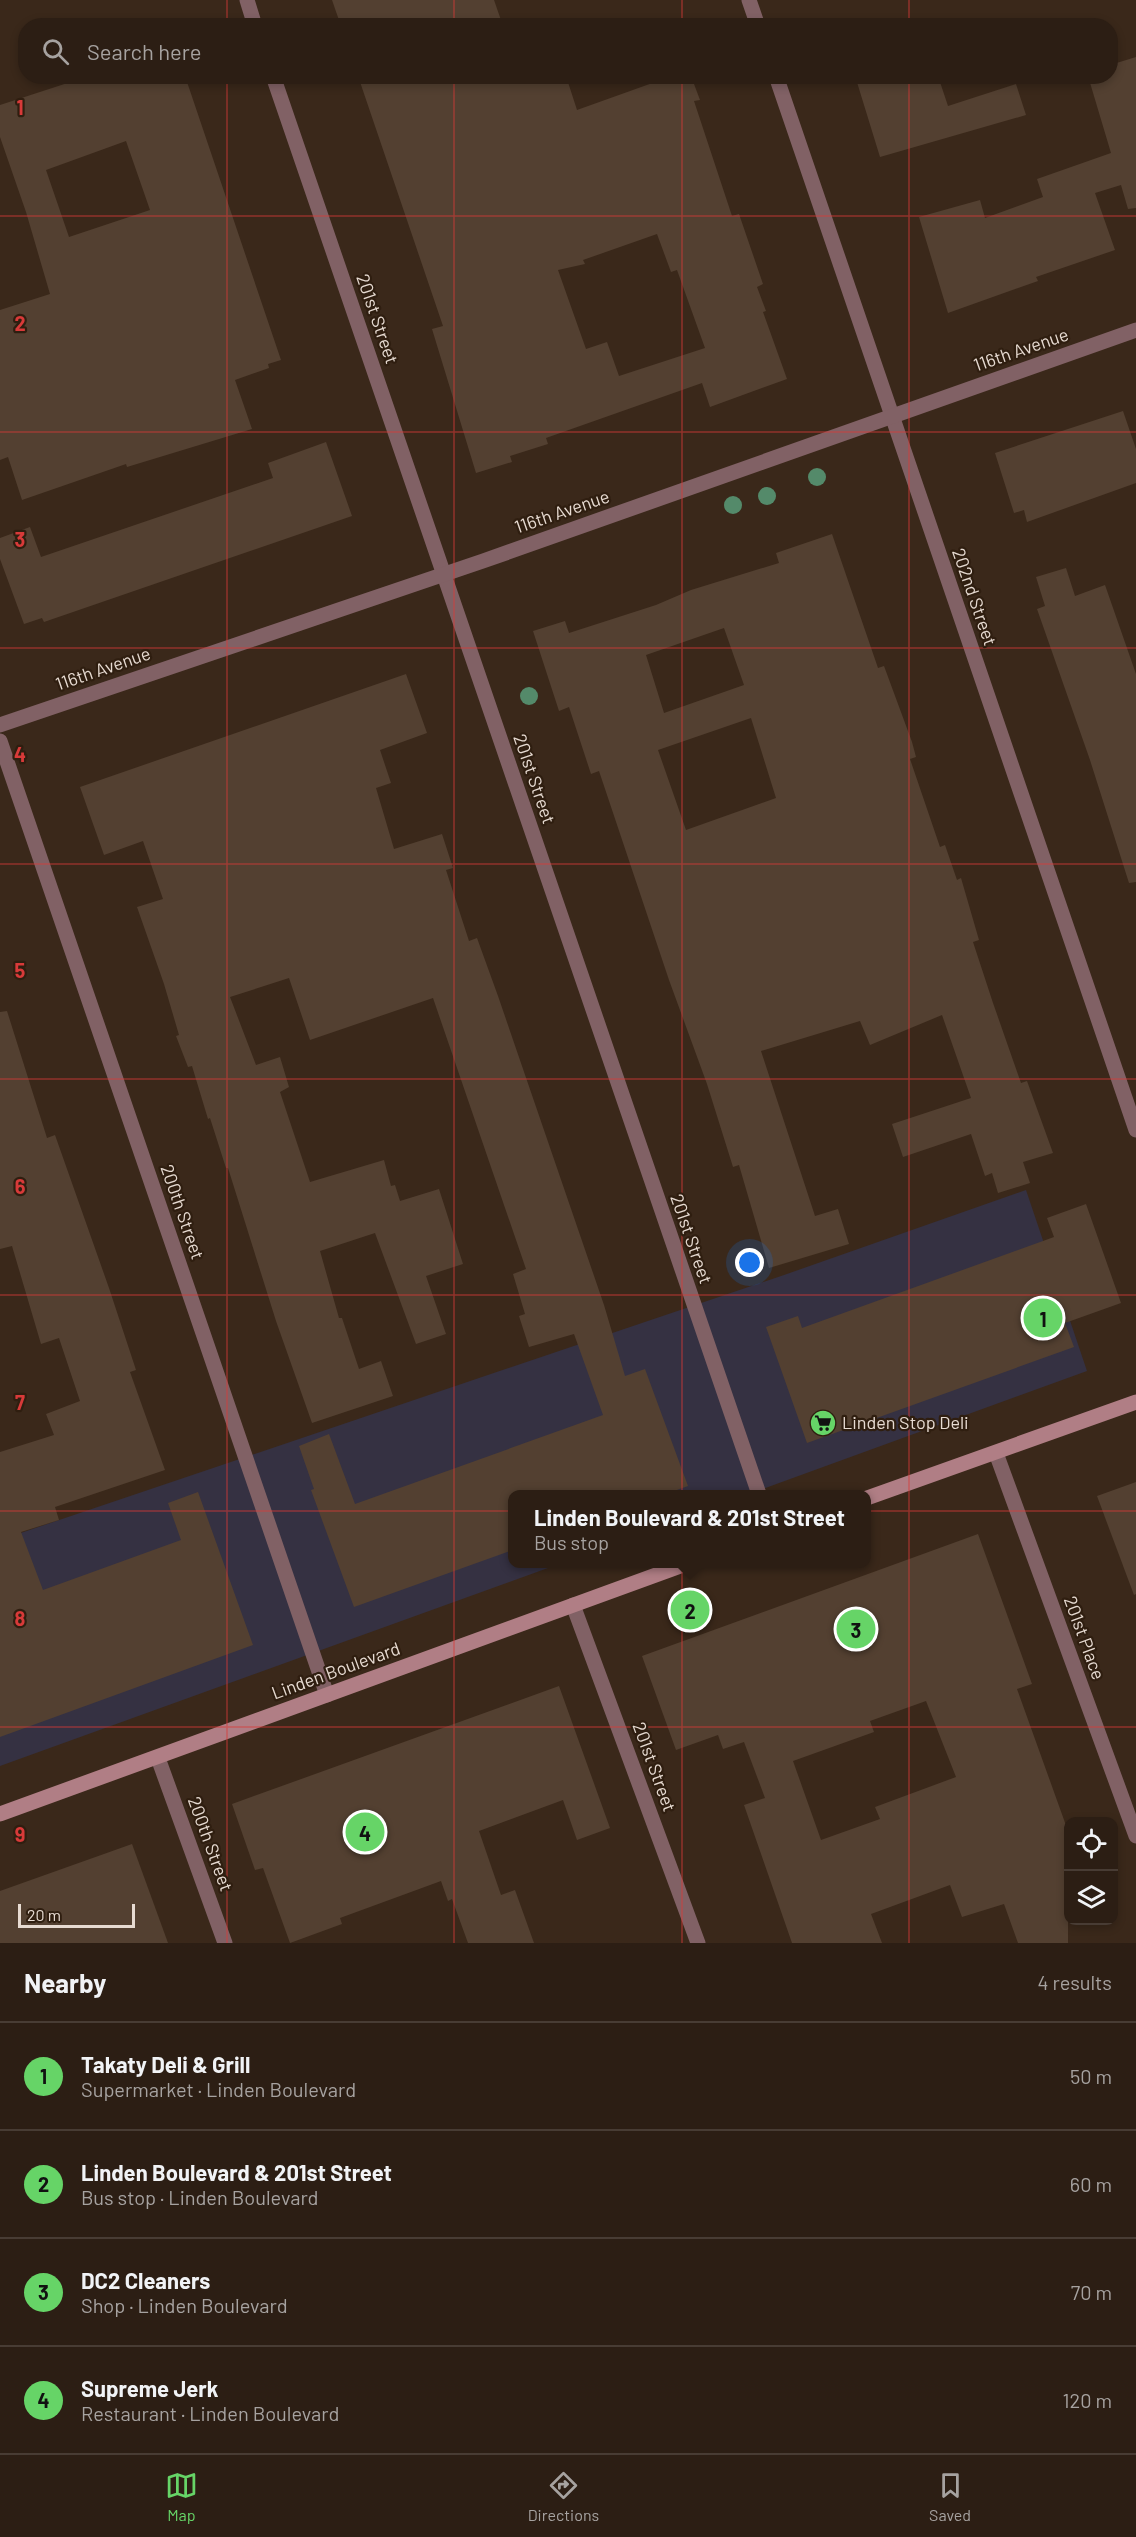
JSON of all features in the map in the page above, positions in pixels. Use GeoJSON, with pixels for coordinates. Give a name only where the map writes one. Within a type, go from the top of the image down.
{"type":"FeatureCollection","features":[{"type":"Feature","properties":{"kind":"main road"},"geometry":{"type":"LineString","coordinates":[[871,1497],[1136,1402]]}},
{"type":"Feature","properties":{"kind":"main road","name":"Linden Boulevard"},"geometry":{"type":"LineString","coordinates":[[0,1814],[673,1568]]}},
{"type":"Feature","properties":{"kind":"street"},"geometry":{"type":"LineString","coordinates":[[247,0],[253,18]]}},
{"type":"Feature","properties":{"kind":"street"},"geometry":{"type":"LineString","coordinates":[[749,0],[755,18]]}},
{"type":"Feature","properties":{"kind":"street","name":"201st Street"},"geometry":{"type":"LineString","coordinates":[[276,84],[758,1490]]}},
{"type":"Feature","properties":{"kind":"street","name":"202nd Street"},"geometry":{"type":"LineString","coordinates":[[779,84],[1136,1130]]}},
{"type":"Feature","properties":{"kind":"street","name":"116th Avenue"},"geometry":{"type":"LineString","coordinates":[[0,725],[444,574],[1136,330]]}},
{"type":"Feature","properties":{"kind":"street","name":"200th Street"},"geometry":{"type":"LineString","coordinates":[[0,741],[327,1695]]}},
{"type":"Feature","properties":{"kind":"street","name":"201st Place"},"geometry":{"type":"LineString","coordinates":[[996,1453],[1136,1836]]}},
{"type":"Feature","properties":{"kind":"street","name":"201st Street"},"geometry":{"type":"LineString","coordinates":[[573,1605],[698,1943]]}},
{"type":"Feature","properties":{"kind":"street","name":"200th Street"},"geometry":{"type":"LineString","coordinates":[[158,1758],[225,1943]]}},
{"type":"Feature","properties":{"kind":"shaded area"},"geometry":{"type":"Polygon","coordinates":[[[1026,1190],[1087,1371],[760,1490],[508,1490],[508,1568],[548,1568],[0,1766],[0,1540],[784,1275],[1026,1190]]]}},
{"type":"Feature","properties":{"kind":"building"},"geometry":{"type":"Polygon","coordinates":[[[332,0],[494,0],[500,18],[338,18],[332,0]]]}},
{"type":"Feature","properties":{"kind":"building"},"geometry":{"type":"Polygon","coordinates":[[[1136,57],[1136,208],[1128,209],[1121,185],[1095,193],[1115,250],[1036,277],[1038,281],[948,313],[919,217],[980,200],[985,218],[1043,197],[1037,179],[1111,153],[1090,84],[1118,84],[1118,63],[1136,57]]]}},
{"type":"Feature","properties":{"kind":"building"},"geometry":{"type":"Polygon","coordinates":[[[64,84],[188,84],[281,360],[268,364],[269,368],[235,380],[252,429],[127,467],[126,464],[22,500],[8,457],[0,460],[0,310],[50,294],[26,212],[0,137],[0,105],[64,84]],[[126,141],[46,170],[69,237],[150,210],[126,141]]]}},
{"type":"Feature","properties":{"kind":"building"},"geometry":{"type":"Polygon","coordinates":[[[361,84],[569,84],[577,110],[650,84],[694,84],[700,100],[694,101],[732,216],[739,214],[763,284],[757,287],[766,311],[763,312],[787,379],[710,407],[702,383],[546,438],[548,444],[510,456],[512,462],[476,473],[432,329],[443,326],[361,84]],[[657,234],[583,260],[585,264],[558,270],[586,349],[607,342],[619,376],[705,348],[677,270],[671,272],[657,234]]]}},
{"type":"Feature","properties":{"kind":"building"},"geometry":{"type":"Polygon","coordinates":[[[858,84],[941,84],[948,106],[1016,84],[1026,115],[880,157],[858,84]]]}},
{"type":"Feature","properties":{"kind":"building"},"geometry":{"type":"Polygon","coordinates":[[[1123,411],[1136,449],[1136,483],[1027,522],[1024,510],[1014,513],[995,453],[1123,411]]]}},
{"type":"Feature","properties":{"kind":"building"},"geometry":{"type":"Polygon","coordinates":[[[326,442],[352,516],[44,622],[42,618],[24,624],[0,559],[0,538],[30,527],[41,557],[273,478],[268,463],[326,442]]]}},
{"type":"Feature","properties":{"kind":"building"},"geometry":{"type":"Polygon","coordinates":[[[832,534],[878,668],[884,666],[912,742],[916,757],[910,759],[940,847],[945,845],[957,880],[961,878],[979,940],[973,942],[1021,1083],[1027,1081],[1053,1153],[1023,1162],[1030,1183],[998,1193],[992,1173],[985,1176],[971,1134],[903,1157],[892,1124],[971,1098],[942,1015],[870,1045],[860,1021],[761,1051],[815,1216],[838,1209],[849,1244],[769,1268],[739,1165],[733,1167],[707,1084],[669,980],[599,771],[591,774],[569,707],[559,711],[533,631],[565,621],[569,633],[656,605],[691,590],[779,563],[776,553],[832,534]],[[724,628],[646,655],[664,713],[744,685],[724,628]],[[751,718],[658,750],[686,830],[776,798],[751,718]]]}},
{"type":"Feature","properties":{"kind":"building"},"geometry":{"type":"Polygon","coordinates":[[[1066,568],[1075,596],[1105,585],[1136,674],[1136,882],[1129,883],[1090,760],[1037,609],[1045,606],[1036,577],[1066,568]]]}},
{"type":"Feature","properties":{"kind":"building"},"geometry":{"type":"Polygon","coordinates":[[[406,674],[427,733],[380,750],[391,783],[376,788],[394,849],[442,834],[453,868],[446,870],[469,941],[477,938],[498,996],[604,1305],[625,1376],[645,1369],[688,1486],[677,1490],[508,1490],[508,1552],[354,1607],[311,1490],[314,1489],[299,1446],[329,1434],[355,1504],[603,1415],[574,1334],[529,1347],[519,1316],[525,1314],[513,1274],[526,1269],[433,998],[310,1040],[289,978],[230,997],[256,1065],[280,1057],[289,1087],[280,1092],[310,1182],[384,1160],[391,1186],[395,1185],[400,1201],[439,1189],[463,1264],[426,1276],[446,1334],[416,1344],[375,1233],[320,1251],[339,1318],[342,1318],[359,1369],[381,1361],[393,1396],[312,1423],[276,1321],[228,1168],[226,1168],[210,1118],[208,1119],[192,1066],[188,1067],[176,1036],[179,1035],[164,984],[137,907],[163,899],[143,841],[104,855],[80,787],[406,674]]]}},
{"type":"Feature","properties":{"kind":"building"},"geometry":{"type":"Polygon","coordinates":[[[7,1011],[47,1138],[55,1135],[109,1288],[136,1370],[130,1372],[165,1470],[55,1507],[59,1520],[21,1532],[43,1590],[181,1540],[168,1503],[198,1492],[253,1645],[0,1737],[0,1452],[54,1435],[46,1414],[80,1401],[59,1338],[41,1344],[12,1246],[0,1249],[0,1012],[7,1011]]]}},
{"type":"Feature","properties":{"kind":"building"},"geometry":{"type":"Polygon","coordinates":[[[1086,1204],[1121,1303],[1065,1323],[1074,1347],[807,1443],[766,1327],[798,1316],[802,1328],[1054,1237],[1047,1218],[1086,1204]]]}},
{"type":"Feature","properties":{"kind":"building"},"geometry":{"type":"Polygon","coordinates":[[[1136,1482],[1136,1594],[1134,1595],[1097,1496],[1136,1482]]]}},
{"type":"Feature","properties":{"kind":"building"},"geometry":{"type":"Polygon","coordinates":[[[978,1534],[1032,1684],[1017,1689],[1064,1820],[1064,1925],[1068,1925],[1068,1943],[1018,1943],[1004,1904],[962,1917],[950,1885],[871,1914],[882,1943],[792,1943],[744,1805],[765,1798],[744,1742],[723,1749],[718,1735],[676,1750],[642,1656],[978,1534]],[[926,1701],[870,1721],[874,1732],[793,1761],[821,1840],[880,1819],[875,1807],[956,1777],[926,1701]]]}},
{"type":"Feature","properties":{"kind":"building"},"geometry":{"type":"Polygon","coordinates":[[[559,1686],[610,1828],[577,1840],[563,1800],[479,1831],[501,1895],[515,1890],[534,1943],[468,1943],[452,1899],[448,1901],[441,1881],[340,1918],[342,1924],[290,1943],[263,1868],[255,1870],[232,1804],[559,1686]]]}},
{"type":"Feature","properties":{"kind":"building"},"geometry":{"type":"Polygon","coordinates":[[[132,1844],[168,1943],[0,1943],[0,1891],[132,1844]]]}},
{"type":"Feature","properties":{"kind":"place","name":"Takaty Deli & Grill"},"geometry":{"type":"Point","coordinates":[1043,1318]}},
{"type":"Feature","properties":{"kind":"place","name":"Linden Stop Deli"},"geometry":{"type":"Point","coordinates":[823,1423]}},
{"type":"Feature","properties":{"kind":"place","name":"Linden Boulevard & 201st Street"},"geometry":{"type":"Point","coordinates":[690,1610]}},
{"type":"Feature","properties":{"kind":"place","name":"DC2 Cleaners"},"geometry":{"type":"Point","coordinates":[856,1629]}},
{"type":"Feature","properties":{"kind":"place","name":"Supreme Jerk"},"geometry":{"type":"Point","coordinates":[365,1832]}}]}
